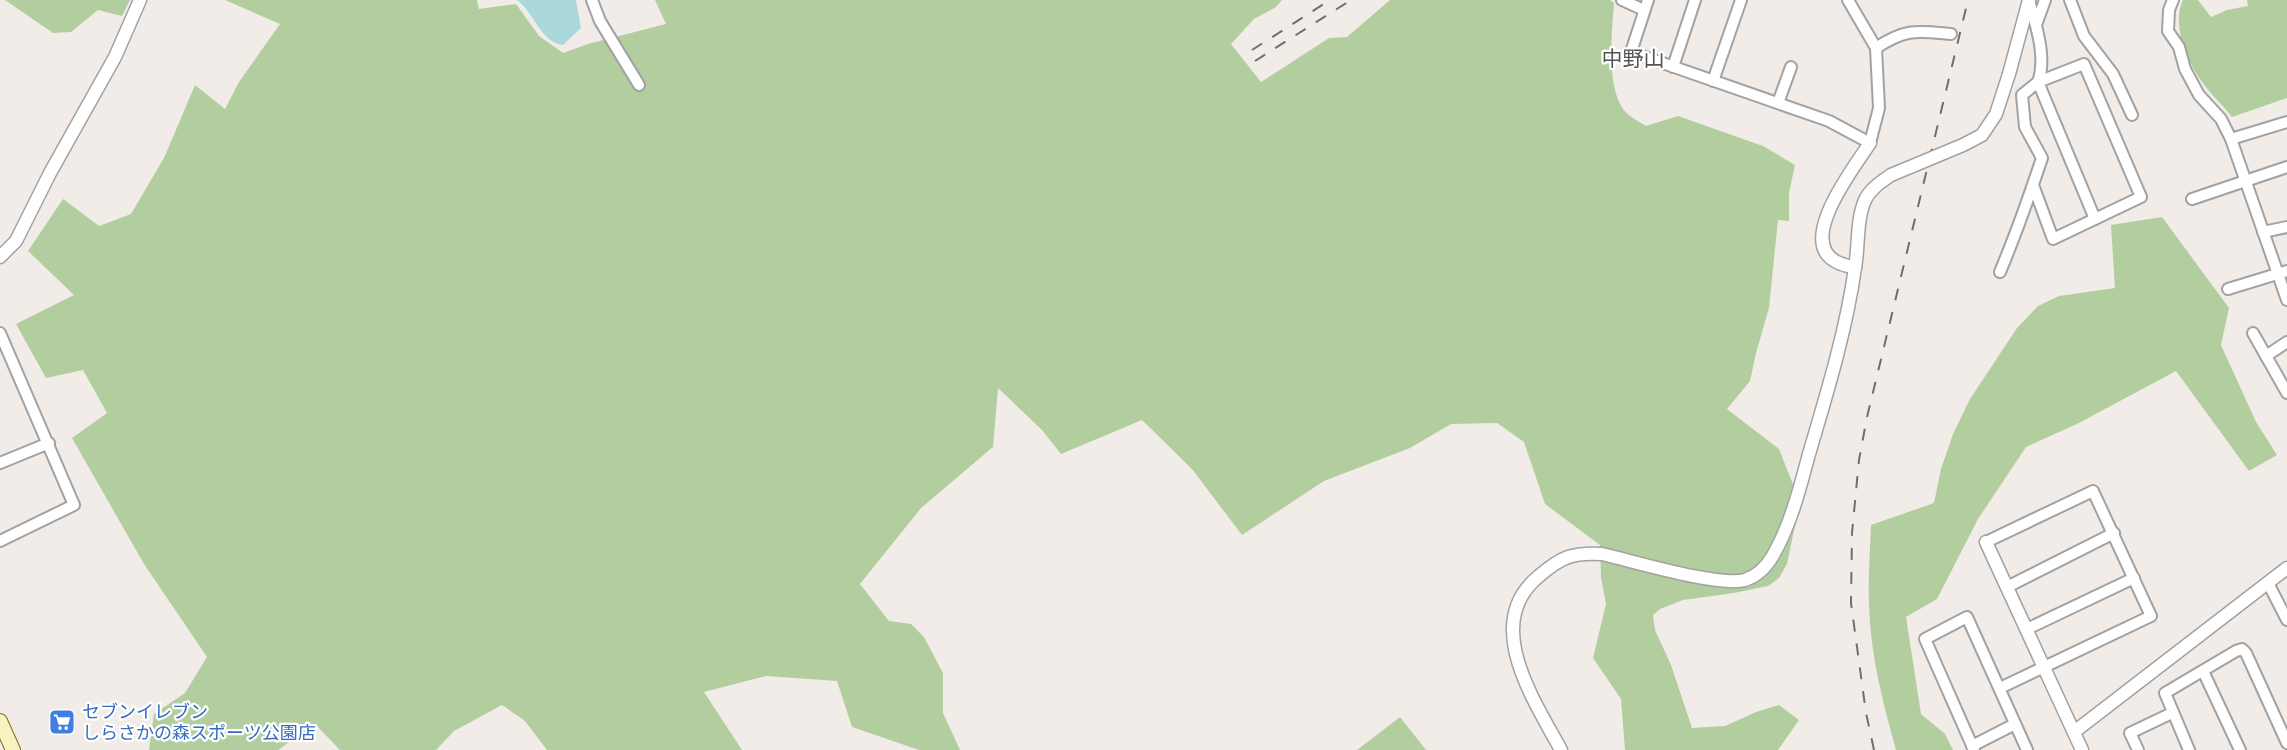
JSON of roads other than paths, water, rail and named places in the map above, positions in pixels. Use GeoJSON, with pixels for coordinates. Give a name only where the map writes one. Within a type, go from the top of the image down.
{"type":"FeatureCollection","features":[{"type":"Feature","properties":{"kind":"main road"},"geometry":{"type":"LineString","coordinates":[[0,721],[13,750]]}},
{"type":"Feature","properties":{"kind":"street"},"geometry":{"type":"LineString","coordinates":[[0,257],[16,241],[50,173],[115,57],[140,0]]}},
{"type":"Feature","properties":{"kind":"street"},"geometry":{"type":"LineString","coordinates":[[592,0],[600,21],[639,85]]}},
{"type":"Feature","properties":{"kind":"street"},"geometry":{"type":"LineString","coordinates":[[1622,0],[1646,5],[1631,52],[1829,121],[1870,143]]}},
{"type":"Feature","properties":{"kind":"street"},"geometry":{"type":"LineString","coordinates":[[1673,67],[1695,0]]}},
{"type":"Feature","properties":{"kind":"street"},"geometry":{"type":"LineString","coordinates":[[1713,81],[1741,0]]}},
{"type":"Feature","properties":{"kind":"street"},"geometry":{"type":"LineString","coordinates":[[1848,0],[1876,48],[1879,108],[1870,143],[1836,196],[1822,231],[1825,251],[1835,262],[1855,268]]}},
{"type":"Feature","properties":{"kind":"street"},"geometry":{"type":"LineString","coordinates":[[2029,0],[2043,69],[2038,82],[2095,219]]}},
{"type":"Feature","properties":{"kind":"street"},"geometry":{"type":"LineString","coordinates":[[1561,750],[1517,660],[1513,639],[1514,616],[1522,594],[1535,579],[1561,559],[1586,553],[1602,554],[1734,582],[1748,579],[1763,570],[1773,555],[1789,519],[1831,378],[1855,268],[1859,223],[1866,199],[1877,185],[1891,175],[1982,135],[1996,114],[2029,0]]}},
{"type":"Feature","properties":{"kind":"street"},"geometry":{"type":"LineString","coordinates":[[2036,26],[2045,0]]}},
{"type":"Feature","properties":{"kind":"street"},"geometry":{"type":"LineString","coordinates":[[2070,0],[2084,36],[2113,74],[2132,115]]}},
{"type":"Feature","properties":{"kind":"street"},"geometry":{"type":"LineString","coordinates":[[2173,0],[2169,10],[2168,31],[2179,47],[2185,69],[2199,95],[2221,119],[2231,139],[2263,232],[2283,272],[2287,300]]}},
{"type":"Feature","properties":{"kind":"street"},"geometry":{"type":"LineString","coordinates":[[1876,48],[1894,36],[1908,32],[1951,34]]}},
{"type":"Feature","properties":{"kind":"street"},"geometry":{"type":"LineString","coordinates":[[2000,272],[2022,220],[2033,185],[2042,158],[2025,127],[2022,95],[2038,82],[2084,64],[2141,197],[2053,239],[2033,185]]}},
{"type":"Feature","properties":{"kind":"street"},"geometry":{"type":"LineString","coordinates":[[1778,104],[1791,67]]}},
{"type":"Feature","properties":{"kind":"street"},"geometry":{"type":"LineString","coordinates":[[2231,139],[2287,122]]}},
{"type":"Feature","properties":{"kind":"street"},"geometry":{"type":"LineString","coordinates":[[2192,199],[2287,167]]}},
{"type":"Feature","properties":{"kind":"street"},"geometry":{"type":"LineString","coordinates":[[2263,232],[2287,227]]}},
{"type":"Feature","properties":{"kind":"street"},"geometry":{"type":"LineString","coordinates":[[2228,289],[2283,272]]}},
{"type":"Feature","properties":{"kind":"street"},"geometry":{"type":"LineString","coordinates":[[0,333],[74,505],[0,541]]}},
{"type":"Feature","properties":{"kind":"street"},"geometry":{"type":"LineString","coordinates":[[2253,333],[2287,393]]}},
{"type":"Feature","properties":{"kind":"street"},"geometry":{"type":"LineString","coordinates":[[2266,356],[2287,342]]}},
{"type":"Feature","properties":{"kind":"street"},"geometry":{"type":"LineString","coordinates":[[0,463],[48,443]]}},
{"type":"Feature","properties":{"kind":"street"},"geometry":{"type":"LineString","coordinates":[[2000,688],[2044,668],[2151,616],[2093,491],[1986,542],[2027,629],[2044,668],[2082,750]]}},
{"type":"Feature","properties":{"kind":"street"},"geometry":{"type":"LineString","coordinates":[[2007,587],[2114,533]]}},
{"type":"Feature","properties":{"kind":"street"},"geometry":{"type":"LineString","coordinates":[[2074,732],[2287,568]]}},
{"type":"Feature","properties":{"kind":"street"},"geometry":{"type":"LineString","coordinates":[[2027,629],[2134,578]]}},
{"type":"Feature","properties":{"kind":"street"},"geometry":{"type":"LineString","coordinates":[[2268,583],[2283,603],[2287,620]]}},
{"type":"Feature","properties":{"kind":"street"},"geometry":{"type":"LineString","coordinates":[[2015,724],[1973,748],[1925,639],[1967,617],[2000,688],[2026,750]]}},
{"type":"Feature","properties":{"kind":"street"},"geometry":{"type":"LineString","coordinates":[[2189,750],[2165,693],[2242,649],[2282,718],[2287,743]]}},
{"type":"Feature","properties":{"kind":"street"},"geometry":{"type":"LineString","coordinates":[[2203,670],[2240,750]]}},
{"type":"Feature","properties":{"kind":"street"},"geometry":{"type":"LineString","coordinates":[[2138,750],[2130,734],[2172,713]]}},
{"type":"Feature","properties":{"kind":"water"},"geometry":{"type":"Polygon","coordinates":[[[517,0],[576,0],[581,28],[563,45],[555,43],[543,33],[517,0]]]}},
{"type":"Feature","properties":{"kind":"railway"},"geometry":{"type":"LineString","coordinates":[[1252,50],[1330,0]]}},
{"type":"Feature","properties":{"kind":"railway"},"geometry":{"type":"LineString","coordinates":[[1255,61],[1351,0]]}},
{"type":"Feature","properties":{"kind":"railway"},"geometry":{"type":"LineString","coordinates":[[1874,750],[1866,713],[1851,603],[1852,533],[1859,460],[1867,417],[1968,0]]}},
{"type":"Feature","properties":{"kind":"place","name":"セブンイレブン しらさかの森スポーツ公園店"},"geometry":{"type":"Point","coordinates":[62,722]}},
{"type":"Feature","properties":{"kind":"district","name":"中野山"},"geometry":{"type":"Point","coordinates":[1633,59]}}]}
